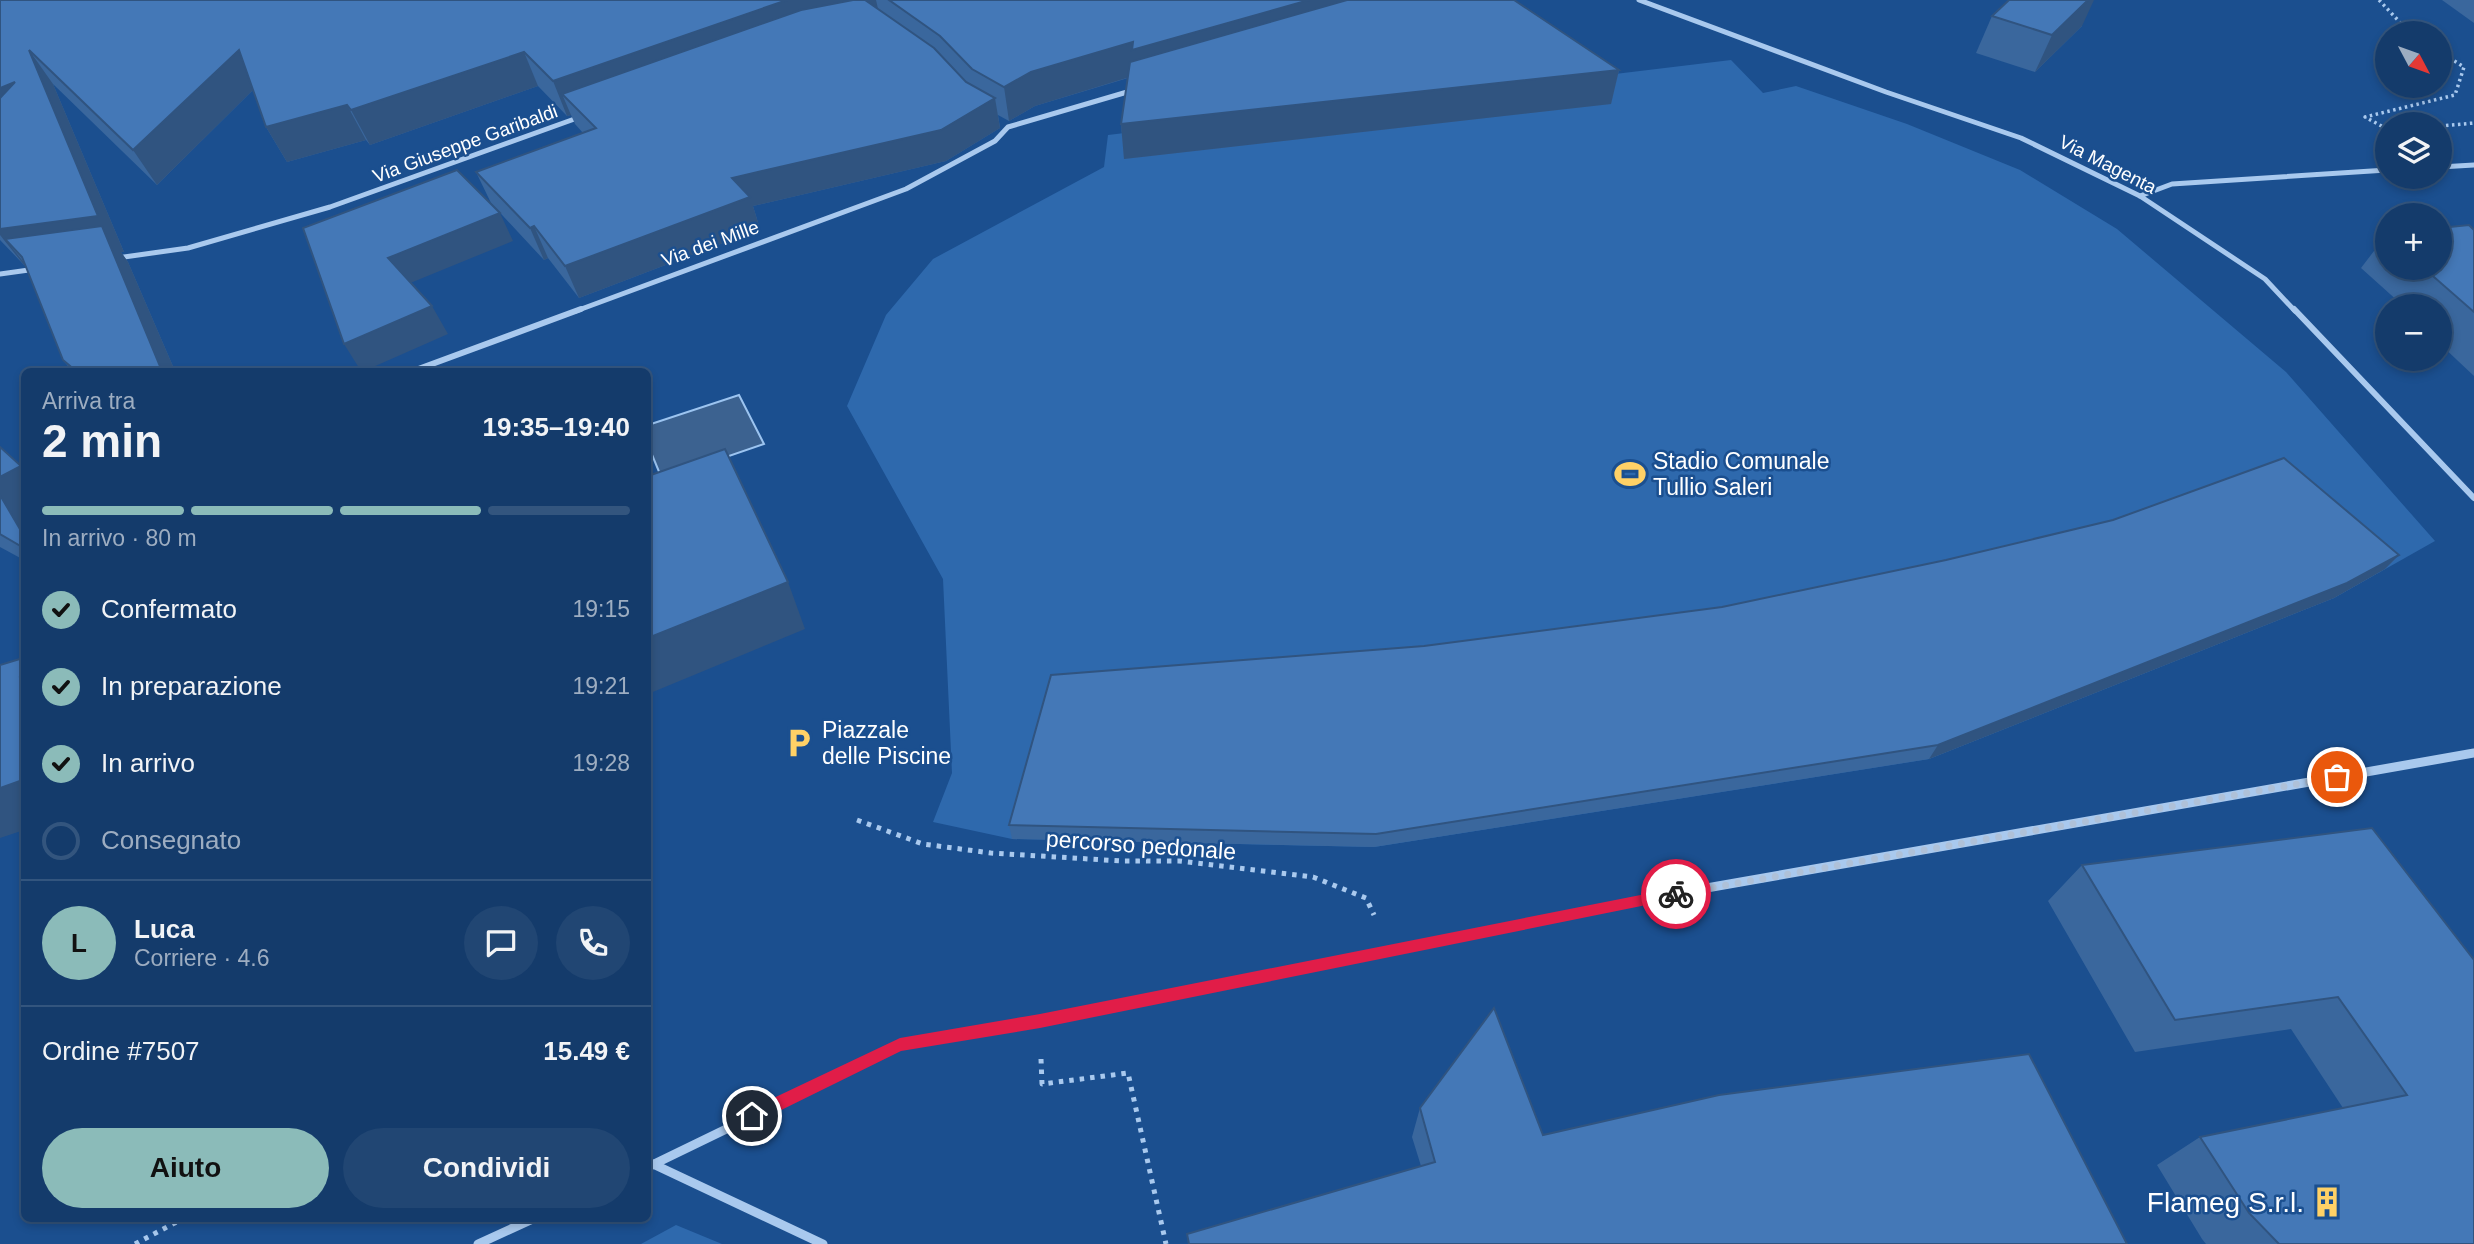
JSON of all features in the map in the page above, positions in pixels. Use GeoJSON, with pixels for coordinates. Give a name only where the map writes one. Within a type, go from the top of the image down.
{"type":"FeatureCollection","features":[{"type":"Feature","properties":{"kind":"street","name":"Via Magenta"},"geometry":{"type":"LineString","coordinates":[[1639,0],[1886,92],[2021,138],[2140,196],[2265,279],[2474,498]]}},
{"type":"Feature","properties":{"kind":"street","name":"Via dei Mille"},"geometry":{"type":"LineString","coordinates":[[421,368],[906,189],[995,141],[1008,127],[1139,89]]}},
{"type":"Feature","properties":{"kind":"street","name":"Via Giuseppe Garibaldi"},"geometry":{"type":"LineString","coordinates":[[108,259],[188,248],[330,207],[588,114]]}},
{"type":"Feature","properties":{"kind":"street"},"geometry":{"type":"LineString","coordinates":[[996,121],[1008,127]]}},
{"type":"Feature","properties":{"kind":"street"},"geometry":{"type":"LineString","coordinates":[[2452,166],[2474,165]]}},
{"type":"Feature","properties":{"kind":"street"},"geometry":{"type":"LineString","coordinates":[[2140,196],[2172,184],[2375,171]]}},
{"type":"Feature","properties":{"kind":"street"},"geometry":{"type":"LineString","coordinates":[[0,274],[40,269]]}},
{"type":"Feature","properties":{"kind":"street"},"geometry":{"type":"LineString","coordinates":[[651,1165],[900,1045],[1040,1021],[1678,893],[2474,753]]}},
{"type":"Feature","properties":{"kind":"street"},"geometry":{"type":"LineString","coordinates":[[651,1165],[823,1244]]}},
{"type":"Feature","properties":{"kind":"street"},"geometry":{"type":"LineString","coordinates":[[478,1244],[526,1222]]}},
{"type":"Feature","properties":{"kind":"path"},"geometry":{"type":"LineString","coordinates":[[2379,0],[2399,21]]}},
{"type":"Feature","properties":{"kind":"path"},"geometry":{"type":"LineString","coordinates":[[2452,60],[2463,67],[2455,94],[2452,95]]}},
{"type":"Feature","properties":{"kind":"path"},"geometry":{"type":"LineString","coordinates":[[2385,112],[2439,98]]}},
{"type":"Feature","properties":{"kind":"path"},"geometry":{"type":"LineString","coordinates":[[2375,114],[2365,117],[2375,124]]}},
{"type":"Feature","properties":{"kind":"path"},"geometry":{"type":"LineString","coordinates":[[2452,125],[2474,123]]}},
{"type":"Feature","properties":{"kind":"path","name":"percorso pedonale"},"geometry":{"type":"LineString","coordinates":[[857,820],[923,844],[978,851],[1122,861],[1179,861],[1312,877],[1366,898],[1390,951]]}},
{"type":"Feature","properties":{"kind":"path"},"geometry":{"type":"LineString","coordinates":[[1042,1084],[1128,1073],[1166,1244]]}},
{"type":"Feature","properties":{"kind":"path"},"geometry":{"type":"LineString","coordinates":[[135,1244],[176,1222]]}},
{"type":"Feature","properties":{"kind":"shaded area","name":"Stadio Comunale Tullio Saleri"},"geometry":{"type":"Polygon","coordinates":[[[1731,60],[1763,93],[1796,86],[1907,124],[2020,170],[2117,229],[2286,372],[2435,541],[2334,598],[1929,759],[1374,847],[1012,839],[933,822],[952,773],[943,579],[847,406],[886,315],[933,259],[1104,167],[1108,135],[1731,60]]]}},
{"type":"Feature","properties":{"kind":"shaded area"},"geometry":{"type":"Polygon","coordinates":[[[739,395],[764,444],[662,479],[651,452],[651,424],[739,395]]]}},
{"type":"Feature","properties":{"kind":"shaded area"},"geometry":{"type":"Polygon","coordinates":[[[676,1225],[722,1244],[641,1244],[676,1225]]]}},
{"type":"Feature","properties":{"kind":"building"},"geometry":{"type":"Polygon","coordinates":[[[0,0],[787,0],[553,81],[524,52],[351,110],[347,105],[266,127],[239,50],[133,150],[29,50],[98,216],[0,229],[0,98],[15,82],[0,88],[0,0]]]}},
{"type":"Feature","properties":{"kind":"building"},"geometry":{"type":"Polygon","coordinates":[[[865,0],[934,48],[966,82],[995,98],[941,130],[732,178],[750,197],[565,266],[534,226],[530,228],[476,172],[596,128],[562,94],[801,10],[865,0]]]}},
{"type":"Feature","properties":{"kind":"building"},"geometry":{"type":"Polygon","coordinates":[[[889,0],[1309,0],[1132,50],[1133,42],[1031,72],[1004,87],[972,69],[940,36],[889,0]]]}},
{"type":"Feature","properties":{"kind":"building"},"geometry":{"type":"Polygon","coordinates":[[[1347,0],[1514,0],[1619,70],[1121,124],[1130,62],[1347,0]]]}},
{"type":"Feature","properties":{"kind":"building"},"geometry":{"type":"Polygon","coordinates":[[[2009,0],[2088,0],[2052,35],[1992,16],[2009,0]]]}},
{"type":"Feature","properties":{"kind":"building"},"geometry":{"type":"Polygon","coordinates":[[[457,170],[500,213],[388,258],[432,306],[344,344],[303,228],[457,170]]]}},
{"type":"Feature","properties":{"kind":"building"},"geometry":{"type":"Polygon","coordinates":[[[2469,225],[2474,230],[2474,312],[2437,280],[2452,280],[2452,227],[2469,225]]]}},
{"type":"Feature","properties":{"kind":"building"},"geometry":{"type":"Polygon","coordinates":[[[102,226],[161,368],[72,368],[63,360],[22,257],[5,239],[102,226]]]}},
{"type":"Feature","properties":{"kind":"building"},"geometry":{"type":"Polygon","coordinates":[[[0,447],[21,466],[0,477],[0,447]]]}},
{"type":"Feature","properties":{"kind":"building"},"geometry":{"type":"Polygon","coordinates":[[[725,449],[788,582],[651,637],[651,475],[725,449]]]}},
{"type":"Feature","properties":{"kind":"building"},"geometry":{"type":"Polygon","coordinates":[[[2284,458],[2399,555],[2347,583],[1938,745],[1376,834],[1009,825],[1051,675],[1424,646],[1722,607],[1946,560],[2113,520],[2284,458]]]}},
{"type":"Feature","properties":{"kind":"building"},"geometry":{"type":"Polygon","coordinates":[[[0,495],[21,531],[21,546],[0,534],[0,495]]]}},
{"type":"Feature","properties":{"kind":"building"},"geometry":{"type":"Polygon","coordinates":[[[21,659],[20,781],[0,788],[0,665],[21,659]]]}},
{"type":"Feature","properties":{"kind":"building"},"geometry":{"type":"Polygon","coordinates":[[[2372,828],[2474,960],[2474,1244],[2279,1244],[2249,1213],[2200,1137],[2407,1095],[2338,997],[2175,1020],[2082,865],[2372,828]]]}},
{"type":"Feature","properties":{"kind":"building"},"geometry":{"type":"Polygon","coordinates":[[[1494,1008],[1543,1135],[1719,1095],[2029,1054],[2127,1244],[1189,1244],[1187,1234],[1435,1162],[1420,1108],[1494,1008]]]}},
{"type":"Feature","properties":{"kind":"way so far"},"geometry":{"type":"LineString","coordinates":[[1676,894],[2337,777]]}},
{"type":"Feature","properties":{"kind":"place","name":"Stadio Comunale Tullio Saleri"},"geometry":{"type":"Point","coordinates":[1630,474]}},
{"type":"Feature","properties":{"kind":"place","name":"Piazzale delle Piscine"},"geometry":{"type":"Point","coordinates":[799,743]}},
{"type":"Feature","properties":{"kind":"place","name":"Flameg S.r.l."},"geometry":{"type":"Point","coordinates":[2327,1202]}},
{"type":"Feature","properties":{"kind":"route"},"geometry":{"type":"LineString","coordinates":[[752,1116],[900,1045],[1040,1021],[1676,894]]}}]}
